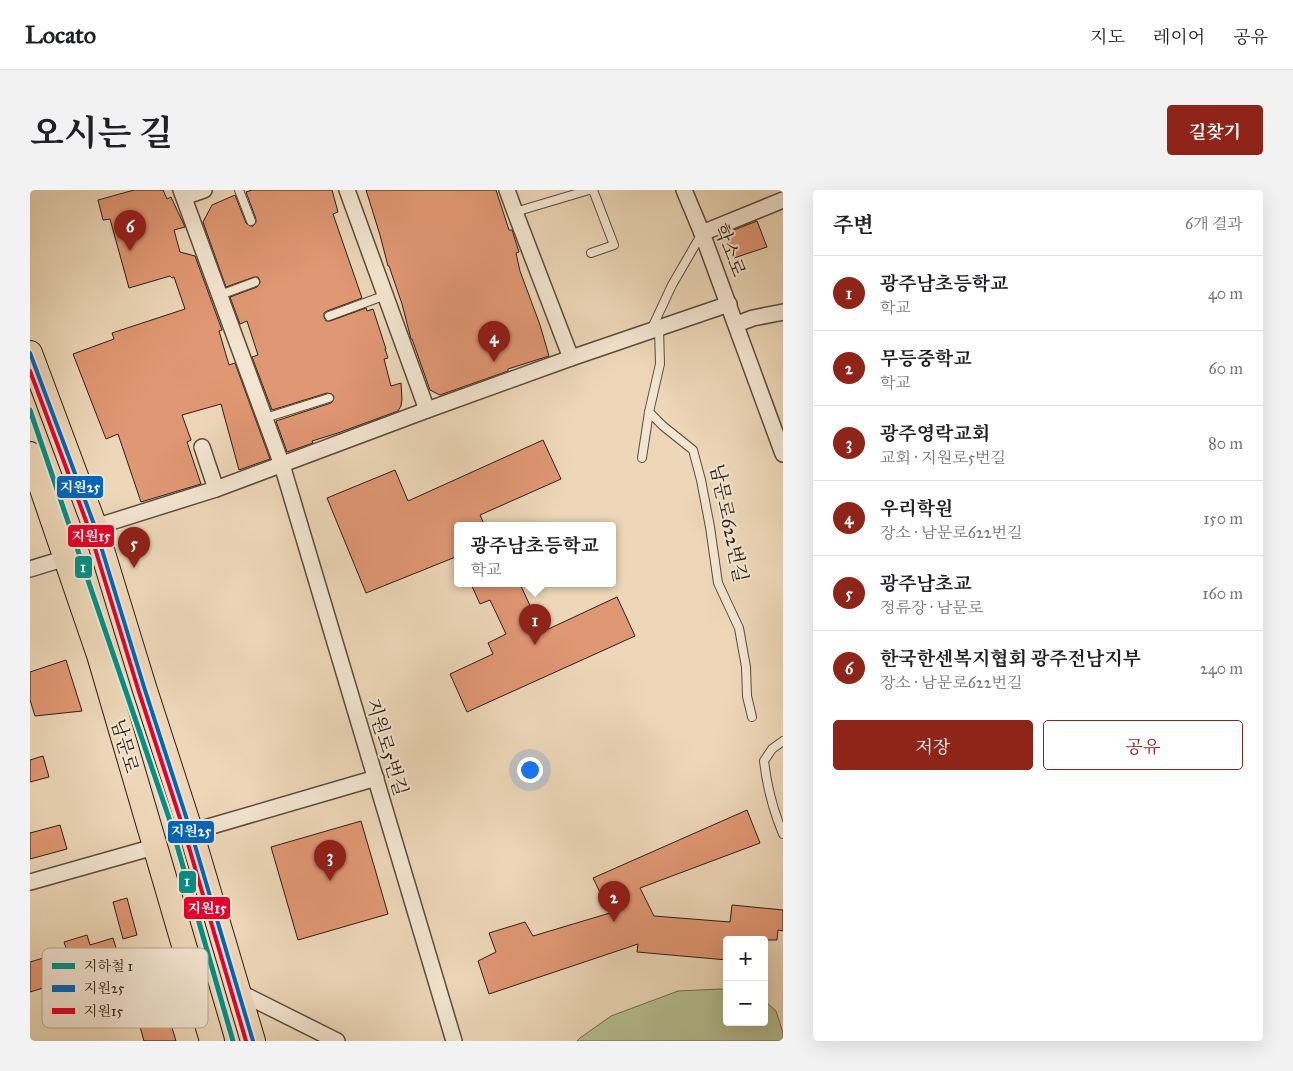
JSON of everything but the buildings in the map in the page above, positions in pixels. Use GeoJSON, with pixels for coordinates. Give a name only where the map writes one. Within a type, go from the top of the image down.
{"type":"FeatureCollection","features":[{"type":"Feature","properties":{"kind":"main road","name":"남문로"},"geometry":{"type":"LineString","coordinates":[[30,353],[95,528],[191,832],[252,1041]]}},
{"type":"Feature","properties":{"kind":"main road","name":"남문로"},"geometry":{"type":"LineString","coordinates":[[30,454],[99,655],[184,948]]}},
{"type":"Feature","properties":{"kind":"main road","name":"남문로"},"geometry":{"type":"LineString","coordinates":[[208,1028],[212,1041]]}},
{"type":"Feature","properties":{"kind":"street"},"geometry":{"type":"LineString","coordinates":[[204,190],[182,194],[282,465]]}},
{"type":"Feature","properties":{"kind":"street"},"geometry":{"type":"LineString","coordinates":[[347,190],[427,410]]}},
{"type":"Feature","properties":{"kind":"street"},"geometry":{"type":"LineString","coordinates":[[507,190],[571,358]]}},
{"type":"Feature","properties":{"kind":"street","name":"학소로"},"geometry":{"type":"LineString","coordinates":[[684,190],[737,324],[783,454]]}},
{"type":"Feature","properties":{"kind":"street"},"geometry":{"type":"LineString","coordinates":[[702,233],[783,200]]}},
{"type":"Feature","properties":{"kind":"street"},"geometry":{"type":"LineString","coordinates":[[95,528],[216,489],[427,410],[728,304]]}},
{"type":"Feature","properties":{"kind":"street"},"geometry":{"type":"LineString","coordinates":[[737,324],[753,318],[783,312]]}},
{"type":"Feature","properties":{"kind":"street"},"geometry":{"type":"LineString","coordinates":[[202,447],[216,489]]}},
{"type":"Feature","properties":{"kind":"street","name":"지원로5번길"},"geometry":{"type":"LineString","coordinates":[[282,465],[454,1041]]}},
{"type":"Feature","properties":{"kind":"street"},"geometry":{"type":"LineString","coordinates":[[30,569],[66,558]]}},
{"type":"Feature","properties":{"kind":"street"},"geometry":{"type":"LineString","coordinates":[[191,832],[376,778]]}},
{"type":"Feature","properties":{"kind":"street"},"geometry":{"type":"LineString","coordinates":[[30,882],[154,847]]}},
{"type":"Feature","properties":{"kind":"street"},"geometry":{"type":"LineString","coordinates":[[237,992],[337,1041]]}},
{"type":"Feature","properties":{"kind":"lane"},"geometry":{"type":"LineString","coordinates":[[239,190],[251,221]]}},
{"type":"Feature","properties":{"kind":"lane"},"geometry":{"type":"LineString","coordinates":[[514,212],[589,190]]}},
{"type":"Feature","properties":{"kind":"lane"},"geometry":{"type":"LineString","coordinates":[[591,253],[614,245],[593,190]]}},
{"type":"Feature","properties":{"kind":"lane"},"geometry":{"type":"LineString","coordinates":[[642,458],[649,412],[660,364],[655,329],[672,285],[702,233]]}},
{"type":"Feature","properties":{"kind":"lane"},"geometry":{"type":"LineString","coordinates":[[220,295],[255,282]]}},
{"type":"Feature","properties":{"kind":"lane"},"geometry":{"type":"LineString","coordinates":[[329,316],[386,295]]}},
{"type":"Feature","properties":{"kind":"lane"},"geometry":{"type":"LineString","coordinates":[[265,418],[329,398]]}},
{"type":"Feature","properties":{"kind":"lane","name":"남문로622번길"},"geometry":{"type":"LineString","coordinates":[[649,412],[693,450],[710,527],[718,583],[739,628],[746,667],[747,696],[752,717]]}},
{"type":"Feature","properties":{"kind":"lane"},"geometry":{"type":"LineString","coordinates":[[783,742],[772,749],[764,762],[768,788],[776,818],[783,834]]}},
{"type":"Feature","properties":{"kind":"green space"},"geometry":{"type":"Polygon","coordinates":[[[723,989],[723,1026],[768,1026],[768,1004],[776,1011],[783,1033],[783,1041],[577,1041],[611,1016],[678,991],[723,989]]]}},
{"type":"Feature","properties":{"kind":"metro line","name":"1"},"geometry":{"type":"LineString","coordinates":[[30,410],[170,821],[206,948]]}},
{"type":"Feature","properties":{"kind":"metro line","name":"1"},"geometry":{"type":"LineString","coordinates":[[208,954],[233,1041]]}},
{"type":"Feature","properties":{"kind":"transit line","name":"지원25"},"geometry":{"type":"LineString","coordinates":[[30,353],[95,527],[191,832],[253,1041]]}},
{"type":"Feature","properties":{"kind":"transit line","name":"지원15"},"geometry":{"type":"LineString","coordinates":[[30,371],[89,529],[185,834],[246,1041]]}},
{"type":"Feature","properties":{"kind":"place","name":"한국한센복지협회 광주전남지부"},"geometry":{"type":"Point","coordinates":[130,251]}},
{"type":"Feature","properties":{"kind":"place","name":"우리학원"},"geometry":{"type":"Point","coordinates":[494,362]}},
{"type":"Feature","properties":{"kind":"place","name":"광주남초교"},"geometry":{"type":"Point","coordinates":[134,568]}},
{"type":"Feature","properties":{"kind":"place","name":"광주남초등학교"},"geometry":{"type":"Point","coordinates":[535,645]}},
{"type":"Feature","properties":{"kind":"place","name":"광주영락교회"},"geometry":{"type":"Point","coordinates":[330,881]}},
{"type":"Feature","properties":{"kind":"place","name":"무등중학교"},"geometry":{"type":"Point","coordinates":[614,922]}}]}
